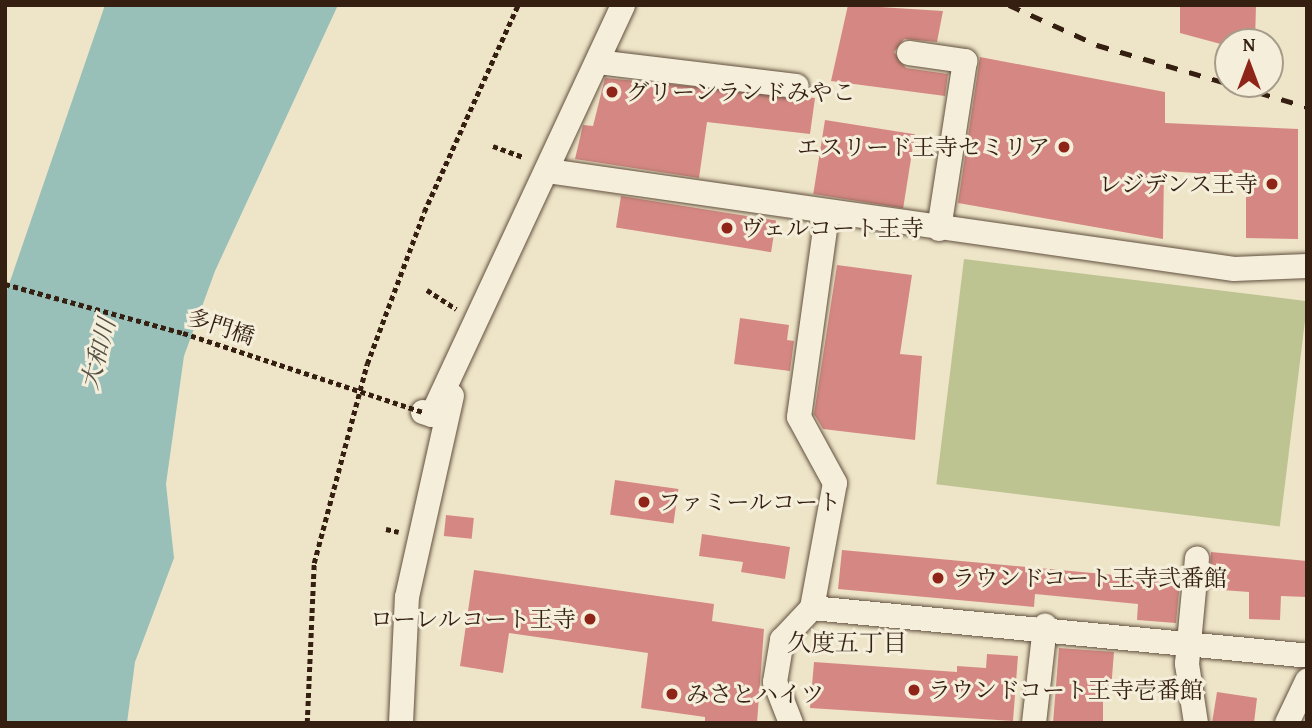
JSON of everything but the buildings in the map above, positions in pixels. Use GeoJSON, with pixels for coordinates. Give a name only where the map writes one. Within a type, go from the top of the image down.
{"type":"FeatureCollection","features":[{"type":"Feature","properties":{"kind":"street"},"geometry":{"type":"LineString","coordinates":[[423,412],[432,415],[468,320],[548,171],[623,5]]}},
{"type":"Feature","properties":{"kind":"street"},"geometry":{"type":"LineString","coordinates":[[909,53],[965,61],[939,229]]}},
{"type":"Feature","properties":{"kind":"street"},"geometry":{"type":"LineString","coordinates":[[597,62],[797,86]]}},
{"type":"Feature","properties":{"kind":"street"},"geometry":{"type":"LineString","coordinates":[[548,171],[827,214],[1234,269],[1307,265]]}},
{"type":"Feature","properties":{"kind":"street"},"geometry":{"type":"LineString","coordinates":[[791,723],[775,682],[782,640],[812,608],[835,483],[799,417],[827,214]]}},
{"type":"Feature","properties":{"kind":"street"},"geometry":{"type":"LineString","coordinates":[[401,723],[407,597],[468,320]]}},
{"type":"Feature","properties":{"kind":"street"},"geometry":{"type":"LineString","coordinates":[[1196,723],[1188,644],[1197,558]]}},
{"type":"Feature","properties":{"kind":"street"},"geometry":{"type":"LineString","coordinates":[[812,608],[1045,626],[1307,656]]}},
{"type":"Feature","properties":{"kind":"street"},"geometry":{"type":"LineString","coordinates":[[1034,723],[1045,626]]}},
{"type":"Feature","properties":{"kind":"street"},"geometry":{"type":"LineString","coordinates":[[1287,723],[1307,681]]}},
{"type":"Feature","properties":{"kind":"path"},"geometry":{"type":"LineString","coordinates":[[307,723],[314,563],[367,363],[445,162],[518,5]]}},
{"type":"Feature","properties":{"kind":"path"},"geometry":{"type":"LineString","coordinates":[[493,146],[523,157]]}},
{"type":"Feature","properties":{"kind":"path","name":"多門橋"},"geometry":{"type":"LineString","coordinates":[[5,284],[183,333],[423,412]]}},
{"type":"Feature","properties":{"kind":"path"},"geometry":{"type":"LineString","coordinates":[[427,290],[468,320]]}},
{"type":"Feature","properties":{"kind":"path"},"geometry":{"type":"LineString","coordinates":[[387,529],[401,533]]}},
{"type":"Feature","properties":{"kind":"green space"},"geometry":{"type":"Polygon","coordinates":[[[964,259],[1307,301],[1280,526],[936,484],[964,259]]]}},
{"type":"Feature","properties":{"kind":"water","name":"大和川"},"geometry":{"type":"Polygon","coordinates":[[[105,5],[338,5],[215,271],[184,356],[166,484],[174,558],[135,662],[127,723],[5,723],[5,296],[105,5]]]}},
{"type":"Feature","properties":{"kind":"railway"},"geometry":{"type":"LineString","coordinates":[[1009,5],[1097,45],[1307,107]]}},
{"type":"Feature","properties":{"kind":"place","name":"グリーンランドみやこ"},"geometry":{"type":"Point","coordinates":[612,92]}},
{"type":"Feature","properties":{"kind":"place","name":"エスリード王寺セミリア"},"geometry":{"type":"Point","coordinates":[1064,147]}},
{"type":"Feature","properties":{"kind":"place","name":"レジデンス王寺"},"geometry":{"type":"Point","coordinates":[1272,184]}},
{"type":"Feature","properties":{"kind":"place","name":"ヴェルコート王寺"},"geometry":{"type":"Point","coordinates":[727,228]}},
{"type":"Feature","properties":{"kind":"place","name":"ファミールコート"},"geometry":{"type":"Point","coordinates":[644,502]}},
{"type":"Feature","properties":{"kind":"place","name":"ラウンドコート王寺弐番館"},"geometry":{"type":"Point","coordinates":[938,578]}},
{"type":"Feature","properties":{"kind":"place","name":"ローレルコート王寺"},"geometry":{"type":"Point","coordinates":[590,619]}},
{"type":"Feature","properties":{"kind":"place","name":"ラウンドコート王寺壱番館"},"geometry":{"type":"Point","coordinates":[914,690]}},
{"type":"Feature","properties":{"kind":"place","name":"みさとハイツ"},"geometry":{"type":"Point","coordinates":[672,694]}},
{"type":"Feature","properties":{"kind":"district","name":"久度五丁目"},"geometry":{"type":"Point","coordinates":[847,643]}}]}
